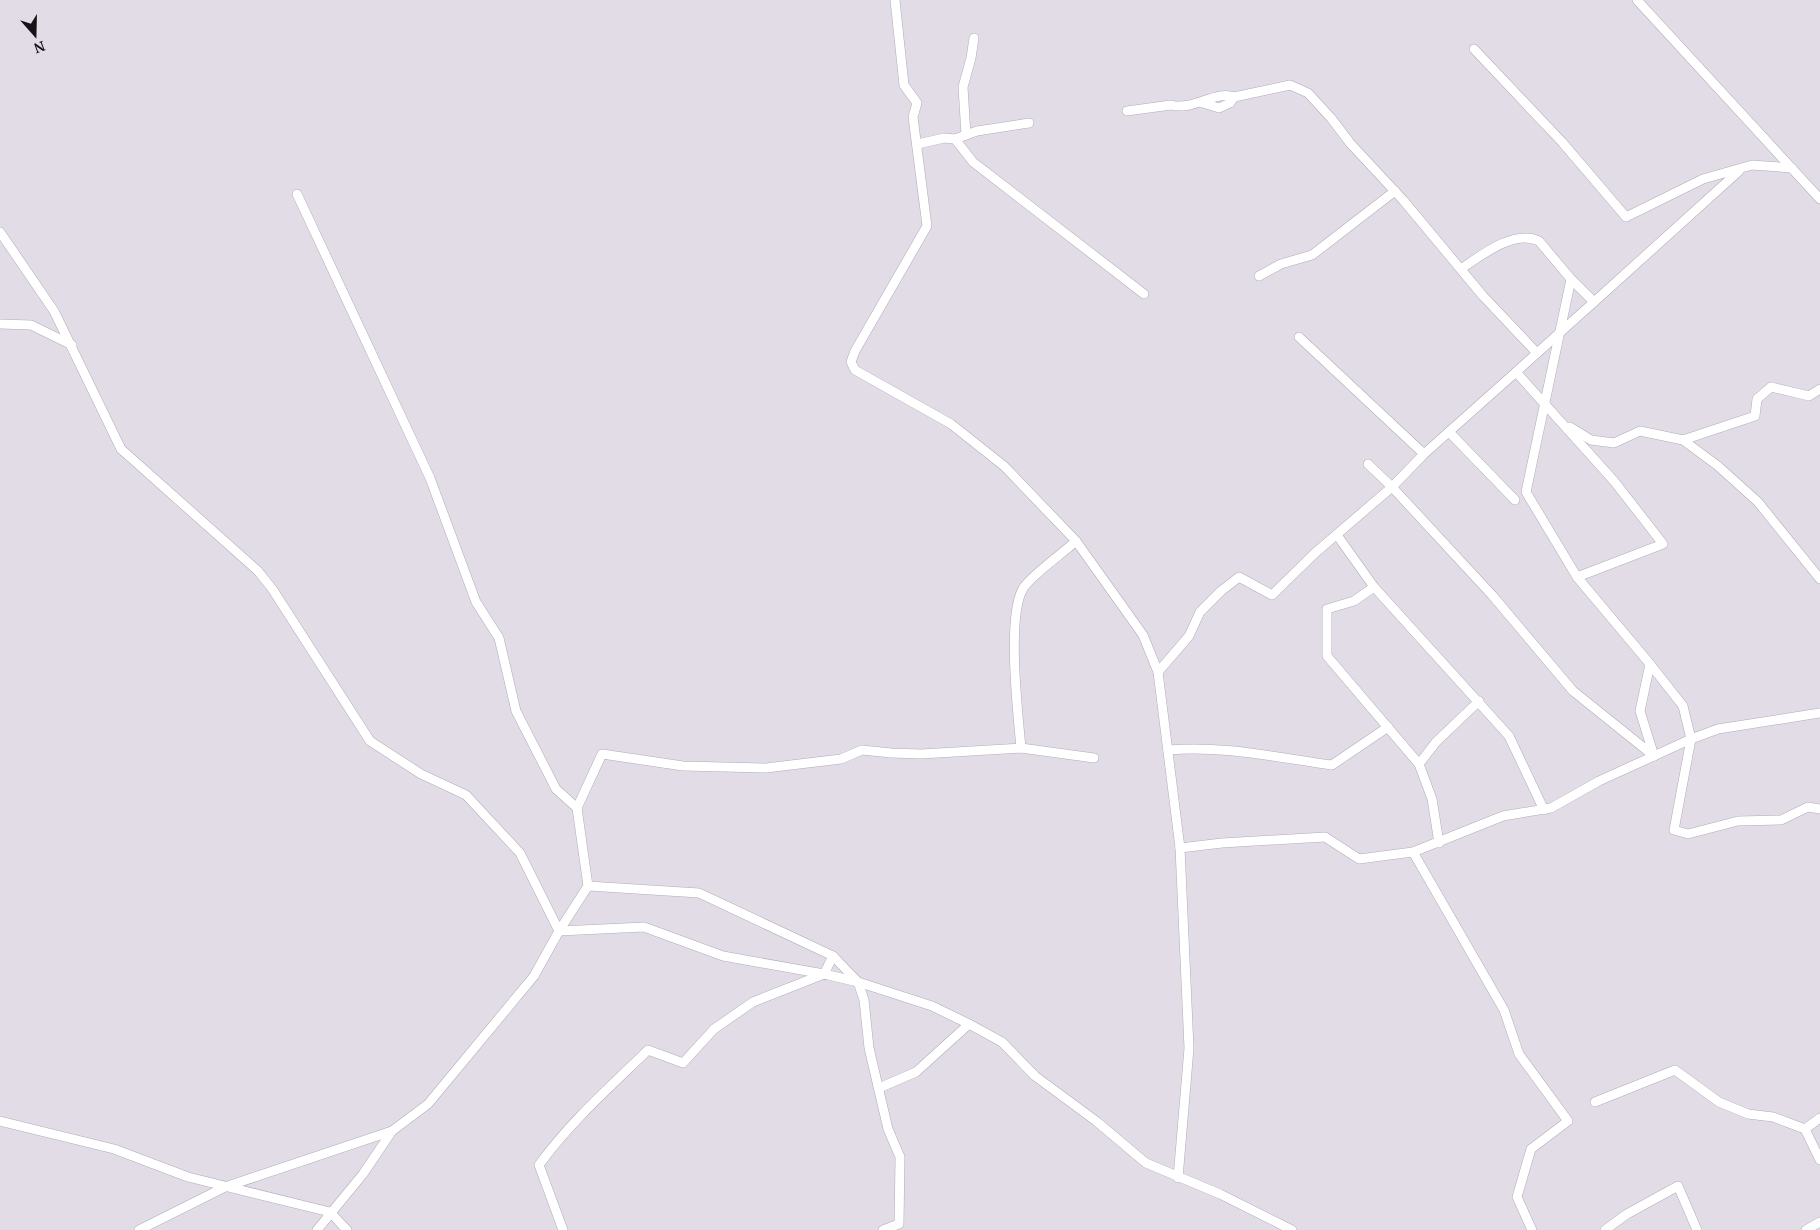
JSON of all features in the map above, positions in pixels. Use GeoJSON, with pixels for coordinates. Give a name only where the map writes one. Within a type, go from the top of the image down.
{"type":"FeatureCollection","features":[{"type":"Feature","properties":{"kind":"street"},"geometry":{"type":"LineString","coordinates":[[895,0],[904,85],[917,103],[913,117],[918,144],[927,226],[855,351],[851,362],[855,370],[951,424],[1004,466],[1076,541],[1143,635],[1158,672],[1180,848],[1189,1048],[1178,1178]]}},
{"type":"Feature","properties":{"kind":"street"},"geometry":{"type":"LineString","coordinates":[[1637,0],[1820,198]]}},
{"type":"Feature","properties":{"kind":"street"},"geometry":{"type":"LineString","coordinates":[[966,135],[963,86],[972,58],[974,38]]}},
{"type":"Feature","properties":{"kind":"street"},"geometry":{"type":"LineString","coordinates":[[1474,49],[1562,142],[1626,217],[1703,179],[1757,165],[1792,168]]}},
{"type":"Feature","properties":{"kind":"street"},"geometry":{"type":"LineString","coordinates":[[1127,111],[1203,103],[1209,99],[1228,95],[1234,97],[1290,85],[1308,94],[1395,191],[1460,269],[1537,353]]}},
{"type":"Feature","properties":{"kind":"street"},"geometry":{"type":"LineString","coordinates":[[918,144],[944,138],[955,139],[966,135],[1029,123]]}},
{"type":"Feature","properties":{"kind":"street"},"geometry":{"type":"LineString","coordinates":[[955,139],[973,162],[1051,221],[1119,277],[1144,294]]}},
{"type":"Feature","properties":{"kind":"street"},"geometry":{"type":"LineString","coordinates":[[1158,672],[1189,636],[1200,612],[1221,591],[1240,577],[1272,595],[1392,487],[1424,454],[1742,168]]}},
{"type":"Feature","properties":{"kind":"street"},"geometry":{"type":"LineString","coordinates":[[1259,276],[1281,264],[1312,254],[1395,191]]}},
{"type":"Feature","properties":{"kind":"street"},"geometry":{"type":"LineString","coordinates":[[297,194],[430,478],[476,602],[499,638],[516,711],[556,789],[577,808]]}},
{"type":"Feature","properties":{"kind":"street"},"geometry":{"type":"LineString","coordinates":[[0,232],[54,312],[72,345],[121,448],[258,571],[273,590],[370,741],[422,774],[466,795],[520,853],[558,931]]}},
{"type":"Feature","properties":{"kind":"street"},"geometry":{"type":"LineString","coordinates":[[1460,269],[1501,244],[1533,239],[1538,241],[1594,302]]}},
{"type":"Feature","properties":{"kind":"street"},"geometry":{"type":"LineString","coordinates":[[1571,279],[1526,492],[1577,578],[1684,706],[1691,739],[1674,830],[1688,834],[1738,821],[1781,820],[1808,807],[1820,810]]}},
{"type":"Feature","properties":{"kind":"street"},"geometry":{"type":"LineString","coordinates":[[0,324],[31,325],[72,345]]}},
{"type":"Feature","properties":{"kind":"street"},"geometry":{"type":"LineString","coordinates":[[1299,337],[1424,454]]}},
{"type":"Feature","properties":{"kind":"street"},"geometry":{"type":"LineString","coordinates":[[1516,372],[1614,481],[1663,544],[1577,578]]}},
{"type":"Feature","properties":{"kind":"street"},"geometry":{"type":"LineString","coordinates":[[1683,440],[1755,416],[1757,399],[1771,387],[1809,396],[1820,389]]}},
{"type":"Feature","properties":{"kind":"street"},"geometry":{"type":"LineString","coordinates":[[1561,422],[1592,440],[1614,443],[1640,431],[1683,440],[1718,466],[1758,502],[1820,579]]}},
{"type":"Feature","properties":{"kind":"street"},"geometry":{"type":"LineString","coordinates":[[1449,432],[1515,500]]}},
{"type":"Feature","properties":{"kind":"street"},"geometry":{"type":"LineString","coordinates":[[1368,464],[1392,487],[1492,596],[1573,691],[1654,756]]}},
{"type":"Feature","properties":{"kind":"street"},"geometry":{"type":"LineString","coordinates":[[1337,535],[1374,587],[1479,702],[1516,747],[1544,810]]}},
{"type":"Feature","properties":{"kind":"street"},"geometry":{"type":"LineString","coordinates":[[1021,748],[1015,679],[1015,635],[1019,597],[1025,586],[1076,541]]}},
{"type":"Feature","properties":{"kind":"street"},"geometry":{"type":"LineString","coordinates":[[1374,587],[1354,601],[1327,609],[1328,656],[1419,764],[1432,799],[1439,843]]}},
{"type":"Feature","properties":{"kind":"street"},"geometry":{"type":"LineString","coordinates":[[1650,664],[1640,711],[1654,756]]}},
{"type":"Feature","properties":{"kind":"street"},"geometry":{"type":"LineString","coordinates":[[1419,764],[1436,742],[1479,702]]}},
{"type":"Feature","properties":{"kind":"street"},"geometry":{"type":"LineString","coordinates":[[1180,848],[1222,843],[1325,837],[1359,859],[1413,852],[1503,816],[1544,810],[1654,756],[1718,729],[1820,713]]}},
{"type":"Feature","properties":{"kind":"street"},"geometry":{"type":"LineString","coordinates":[[1168,750],[1187,748],[1332,765],[1388,727]]}},
{"type":"Feature","properties":{"kind":"street"},"geometry":{"type":"LineString","coordinates":[[138,1230],[225,1187],[392,1131],[428,1104],[534,976],[558,931],[588,886],[577,808],[602,754],[683,766],[766,768],[841,759],[862,750],[891,754],[921,754],[1021,748],[1094,758]]}},
{"type":"Feature","properties":{"kind":"street"},"geometry":{"type":"LineString","coordinates":[[1413,852],[1504,1010],[1520,1054],[1568,1121],[1531,1149],[1517,1198],[1532,1230]]}},
{"type":"Feature","properties":{"kind":"street"},"geometry":{"type":"LineString","coordinates":[[588,886],[699,893],[833,956],[858,982],[864,1000],[869,1048],[888,1129],[900,1157],[902,1179],[899,1224],[882,1230]]}},
{"type":"Feature","properties":{"kind":"street"},"geometry":{"type":"LineString","coordinates":[[558,931],[644,928],[723,956],[858,982],[932,1006],[1002,1042],[1035,1076],[1096,1121],[1146,1163],[1220,1194],[1292,1230]]}},
{"type":"Feature","properties":{"kind":"street"},"geometry":{"type":"LineString","coordinates":[[562,1230],[539,1165],[558,1138],[648,1050],[683,1063],[714,1029],[753,1002],[824,974],[833,956]]}},
{"type":"Feature","properties":{"kind":"street"},"geometry":{"type":"LineString","coordinates":[[879,1088],[916,1072],[969,1024]]}},
{"type":"Feature","properties":{"kind":"street"},"geometry":{"type":"LineString","coordinates":[[1595,1102],[1675,1070],[1719,1102],[1748,1114],[1773,1117],[1805,1129],[1820,1160]]}},
{"type":"Feature","properties":{"kind":"street"},"geometry":{"type":"LineString","coordinates":[[1805,1129],[1820,1118]]}},
{"type":"Feature","properties":{"kind":"street"},"geometry":{"type":"LineString","coordinates":[[0,1120],[114,1149],[188,1177],[330,1212],[347,1230]]}},
{"type":"Feature","properties":{"kind":"street"},"geometry":{"type":"LineString","coordinates":[[317,1230],[330,1212],[364,1174],[392,1131]]}},
{"type":"Feature","properties":{"kind":"street"},"geometry":{"type":"LineString","coordinates":[[1605,1230],[1627,1214],[1678,1186],[1697,1230]]}},
{"type":"Feature","properties":{"kind":"street"},"geometry":{"type":"LineString","coordinates":[[1806,1230],[1820,1222]]}}]}
